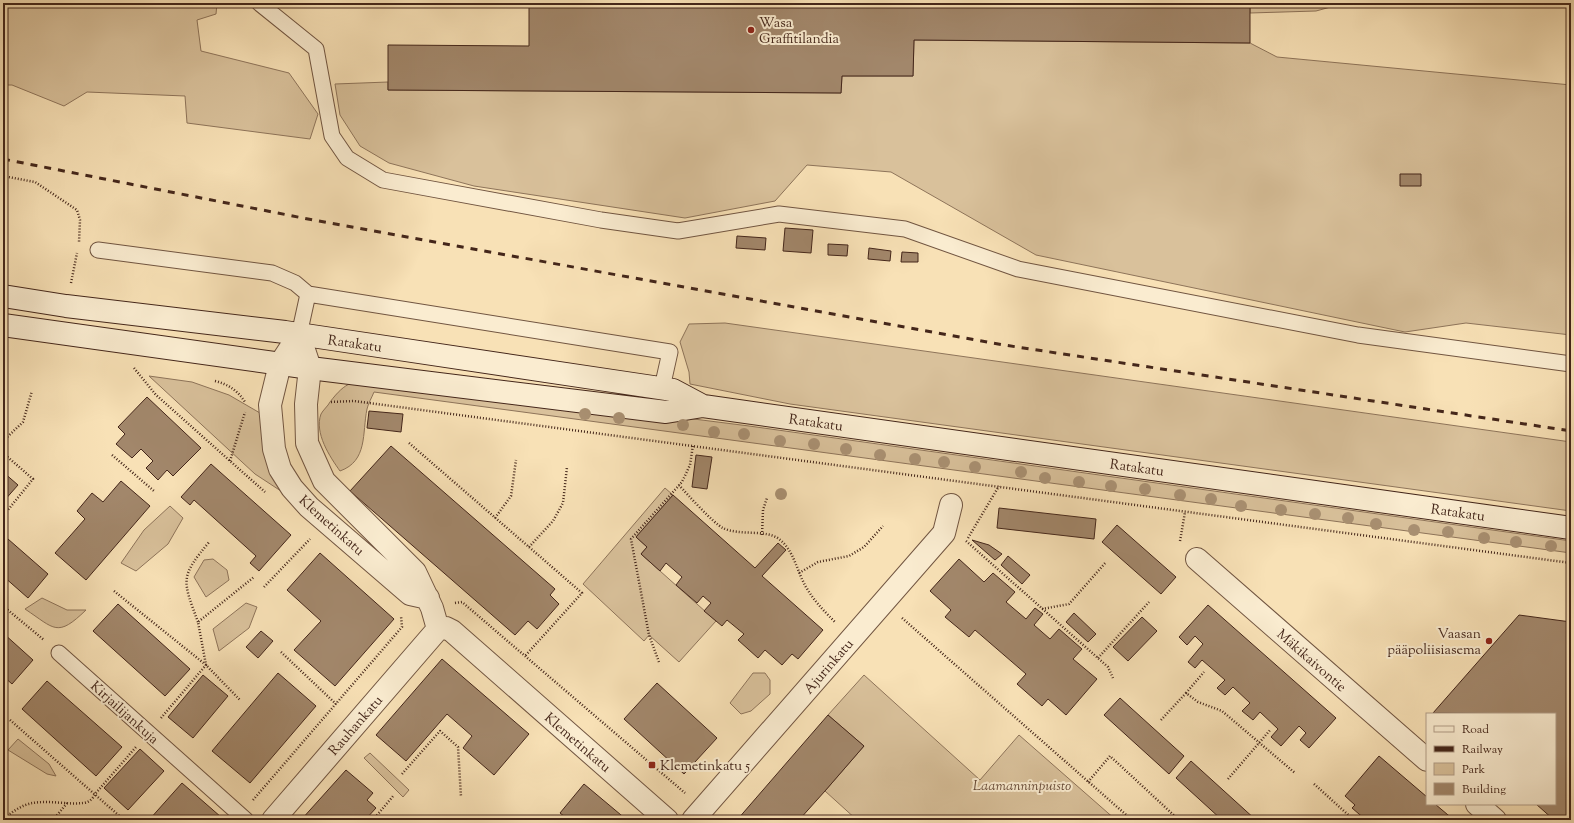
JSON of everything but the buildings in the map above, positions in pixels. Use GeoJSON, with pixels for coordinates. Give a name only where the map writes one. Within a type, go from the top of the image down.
{"type":"FeatureCollection","features":[{"type":"Feature","properties":{"kind":"main road","name":"Ratakatu"},"geometry":{"type":"LineString","coordinates":[[3,296],[66,306],[299,334],[662,388],[673,390],[703,406]]}},
{"type":"Feature","properties":{"kind":"main road","name":"Ratakatu"},"geometry":{"type":"LineString","coordinates":[[3,325],[310,368],[666,412],[703,406],[1571,528]]}},
{"type":"Feature","properties":{"kind":"main road","name":"Klemetinkatu"},"geometry":{"type":"LineString","coordinates":[[299,334],[280,364],[270,405],[271,425],[280,469],[288,482],[309,507],[410,594],[428,598]]}},
{"type":"Feature","properties":{"kind":"main road","name":"Klemetinkatu"},"geometry":{"type":"LineString","coordinates":[[299,334],[310,368],[306,404],[307,443],[324,481],[415,572],[428,598],[438,629],[446,628],[452,631],[667,820]]}},
{"type":"Feature","properties":{"kind":"main road","name":"Ajurinkatu"},"geometry":{"type":"LineString","coordinates":[[693,820],[944,533],[951,505]]}},
{"type":"Feature","properties":{"kind":"main road","name":"Mäkikaivontie"},"geometry":{"type":"LineString","coordinates":[[1197,559],[1426,759]]}},
{"type":"Feature","properties":{"kind":"main road","name":"Rauhankatu"},"geometry":{"type":"LineString","coordinates":[[272,820],[438,629]]}},
{"type":"Feature","properties":{"kind":"main road"},"geometry":{"type":"LineString","coordinates":[[1478,805],[1495,820]]}},
{"type":"Feature","properties":{"kind":"lane"},"geometry":{"type":"LineString","coordinates":[[259,3],[316,49],[325,106],[332,136],[347,158],[383,180],[601,220],[678,231],[779,214],[905,229],[1018,269],[1358,335],[1571,364]]}},
{"type":"Feature","properties":{"kind":"lane"},"geometry":{"type":"LineString","coordinates":[[98,250],[272,273],[295,283],[308,294],[670,352],[662,388]]}},
{"type":"Feature","properties":{"kind":"lane"},"geometry":{"type":"LineString","coordinates":[[299,334],[308,294]]}},
{"type":"Feature","properties":{"kind":"lane","name":"Kirjailijankuja"},"geometry":{"type":"LineString","coordinates":[[59,653],[243,818]]}},
{"type":"Feature","properties":{"kind":"path"},"geometry":{"type":"LineString","coordinates":[[3,176],[35,182],[77,210],[80,220],[78,248],[66,306]]}},
{"type":"Feature","properties":{"kind":"path"},"geometry":{"type":"LineString","coordinates":[[214,380],[227,384],[242,397],[247,405],[230,461]]}},
{"type":"Feature","properties":{"kind":"path"},"geometry":{"type":"LineString","coordinates":[[3,441],[23,422],[32,390]]}},
{"type":"Feature","properties":{"kind":"path"},"geometry":{"type":"LineString","coordinates":[[306,404],[354,401],[1571,563]]}},
{"type":"Feature","properties":{"kind":"path"},"geometry":{"type":"LineString","coordinates":[[409,443],[582,593],[525,656]]}},
{"type":"Feature","properties":{"kind":"path"},"geometry":{"type":"LineString","coordinates":[[659,662],[649,634],[632,539],[679,485],[690,465],[693,445]]}},
{"type":"Feature","properties":{"kind":"path"},"geometry":{"type":"LineString","coordinates":[[3,453],[33,479],[3,516]]}},
{"type":"Feature","properties":{"kind":"path"},"geometry":{"type":"LineString","coordinates":[[112,455],[154,491]]}},
{"type":"Feature","properties":{"kind":"path"},"geometry":{"type":"LineString","coordinates":[[495,518],[511,496],[516,460]]}},
{"type":"Feature","properties":{"kind":"path"},"geometry":{"type":"LineString","coordinates":[[529,548],[553,521],[563,503],[567,467]]}},
{"type":"Feature","properties":{"kind":"path"},"geometry":{"type":"LineString","coordinates":[[679,485],[721,528],[735,532],[778,538],[785,544],[799,573],[818,606],[841,628]]}},
{"type":"Feature","properties":{"kind":"path"},"geometry":{"type":"LineString","coordinates":[[762,535],[763,510],[767,498]]}},
{"type":"Feature","properties":{"kind":"path"},"geometry":{"type":"LineString","coordinates":[[799,573],[818,562],[848,556],[864,547],[883,526]]}},
{"type":"Feature","properties":{"kind":"path"},"geometry":{"type":"LineString","coordinates":[[264,587],[313,536]]}},
{"type":"Feature","properties":{"kind":"path"},"geometry":{"type":"LineString","coordinates":[[966,540],[1108,667],[1112,678]]}},
{"type":"Feature","properties":{"kind":"path"},"geometry":{"type":"LineString","coordinates":[[198,622],[186,590],[188,571],[191,564],[210,541]]}},
{"type":"Feature","properties":{"kind":"path"},"geometry":{"type":"LineString","coordinates":[[1042,609],[1069,604],[1106,562]]}},
{"type":"Feature","properties":{"kind":"path"},"geometry":{"type":"LineString","coordinates":[[114,591],[206,665],[240,700]]}},
{"type":"Feature","properties":{"kind":"path"},"geometry":{"type":"LineString","coordinates":[[462,602],[690,797]]}},
{"type":"Feature","properties":{"kind":"path"},"geometry":{"type":"LineString","coordinates":[[884,602],[1132,820]]}},
{"type":"Feature","properties":{"kind":"path"},"geometry":{"type":"LineString","coordinates":[[1098,658],[1150,602]]}},
{"type":"Feature","properties":{"kind":"path"},"geometry":{"type":"LineString","coordinates":[[3,606],[59,653]]}},
{"type":"Feature","properties":{"kind":"path"},"geometry":{"type":"LineString","coordinates":[[243,818],[336,704],[402,627],[401,614]]}},
{"type":"Feature","properties":{"kind":"path"},"geometry":{"type":"LineString","coordinates":[[281,652],[336,704]]}},
{"type":"Feature","properties":{"kind":"path"},"geometry":{"type":"LineString","coordinates":[[1161,720],[1204,672]]}},
{"type":"Feature","properties":{"kind":"path"},"geometry":{"type":"LineString","coordinates":[[1186,693],[1198,702],[1222,712],[1295,773]]}},
{"type":"Feature","properties":{"kind":"path"},"geometry":{"type":"LineString","coordinates":[[10,720],[124,820]]}},
{"type":"Feature","properties":{"kind":"path"},"geometry":{"type":"LineString","coordinates":[[1228,779],[1272,729]]}},
{"type":"Feature","properties":{"kind":"path"},"geometry":{"type":"LineString","coordinates":[[402,774],[440,731],[458,747],[461,797]]}},
{"type":"Feature","properties":{"kind":"path"},"geometry":{"type":"LineString","coordinates":[[1088,782],[1110,756],[1179,820]]}},
{"type":"Feature","properties":{"kind":"path"},"geometry":{"type":"LineString","coordinates":[[1314,784],[1354,820]]}},
{"type":"Feature","properties":{"kind":"path"},"geometry":{"type":"LineString","coordinates":[[373,820],[394,795]]}},
{"type":"Feature","properties":{"kind":"path"},"geometry":{"type":"LineString","coordinates":[[53,820],[68,802]]}},
{"type":"Feature","properties":{"kind":"green space"},"geometry":{"type":"Polygon","coordinates":[[[3,3],[217,3],[216,14],[197,20],[201,51],[289,73],[318,114],[310,139],[187,123],[185,96],[87,92],[64,106],[12,85],[3,85],[3,3]]]}},
{"type":"Feature","properties":{"kind":"green space"},"geometry":{"type":"Polygon","coordinates":[[[1250,3],[1345,3],[1316,11],[1250,13],[1250,3]]]}},
{"type":"Feature","properties":{"kind":"green space"},"geometry":{"type":"Polygon","coordinates":[[[914,40],[1250,43],[1277,57],[1571,85],[1571,335],[1466,323],[1405,332],[1036,255],[891,172],[807,165],[775,201],[685,218],[474,186],[389,163],[360,146],[340,115],[335,84],[388,82],[388,90],[841,93],[842,76],[913,76],[914,40]]]}},
{"type":"Feature","properties":{"kind":"green space"},"geometry":{"type":"Polygon","coordinates":[[[725,323],[1571,442],[1571,511],[790,404],[690,384],[689,372],[680,342],[689,324],[725,323]]]}},
{"type":"Feature","properties":{"kind":"green space"},"geometry":{"type":"Polygon","coordinates":[[[149,376],[192,382],[229,395],[260,413],[284,493],[255,474],[149,376]]]}},
{"type":"Feature","properties":{"kind":"green space"},"geometry":{"type":"Polygon","coordinates":[[[378,379],[749,426],[1571,541],[1571,553],[374,392],[367,409],[364,437],[360,453],[349,466],[340,471],[328,452],[321,437],[319,421],[321,414],[336,395],[346,386],[362,380],[378,379]]]}},
{"type":"Feature","properties":{"kind":"green space"},"geometry":{"type":"Polygon","coordinates":[[[665,488],[673,495],[636,537],[647,547],[641,554],[716,621],[679,662],[649,635],[644,641],[583,584],[665,488]]]}},
{"type":"Feature","properties":{"kind":"green space"},"geometry":{"type":"Polygon","coordinates":[[[170,506],[183,518],[168,544],[136,571],[121,563],[144,530],[170,506]]]}},
{"type":"Feature","properties":{"kind":"green space"},"geometry":{"type":"Polygon","coordinates":[[[213,559],[227,570],[229,580],[206,597],[194,577],[204,560],[213,559]]]}},
{"type":"Feature","properties":{"kind":"green space"},"geometry":{"type":"Polygon","coordinates":[[[42,598],[67,610],[86,610],[68,624],[56,628],[43,622],[25,609],[42,598]]]}},
{"type":"Feature","properties":{"kind":"green space"},"geometry":{"type":"Polygon","coordinates":[[[246,603],[257,607],[249,628],[219,651],[213,629],[246,603]]]}},
{"type":"Feature","properties":{"kind":"green space"},"geometry":{"type":"Polygon","coordinates":[[[753,673],[765,673],[770,680],[770,694],[751,711],[741,714],[730,703],[753,673]]]}},
{"type":"Feature","properties":{"kind":"green space","name":"Laamanninpuisto"},"geometry":{"type":"Polygon","coordinates":[[[864,675],[980,780],[1019,735],[1116,820],[857,820],[825,791],[864,746],[828,715],[864,675]]]}},
{"type":"Feature","properties":{"kind":"green space"},"geometry":{"type":"Polygon","coordinates":[[[18,739],[49,764],[56,776],[47,774],[8,750],[18,739]]]}},
{"type":"Feature","properties":{"kind":"green space"},"geometry":{"type":"Polygon","coordinates":[[[370,753],[409,790],[403,797],[364,758],[370,753]]]}},
{"type":"Feature","properties":{"kind":"railway"},"geometry":{"type":"LineString","coordinates":[[3,159],[308,219],[1004,345],[1571,431]]}},
{"type":"Feature","properties":{"kind":"place","name":"Wasa Graffitilandia"},"geometry":{"type":"Point","coordinates":[751,30]}},
{"type":"Feature","properties":{"kind":"place","name":"Vaasan pääpoliisiasema"},"geometry":{"type":"Point","coordinates":[1489,641]}},
{"type":"Feature","properties":{"kind":"place","name":"Klemetinkatu 5"},"geometry":{"type":"Point","coordinates":[652,765]}}]}
